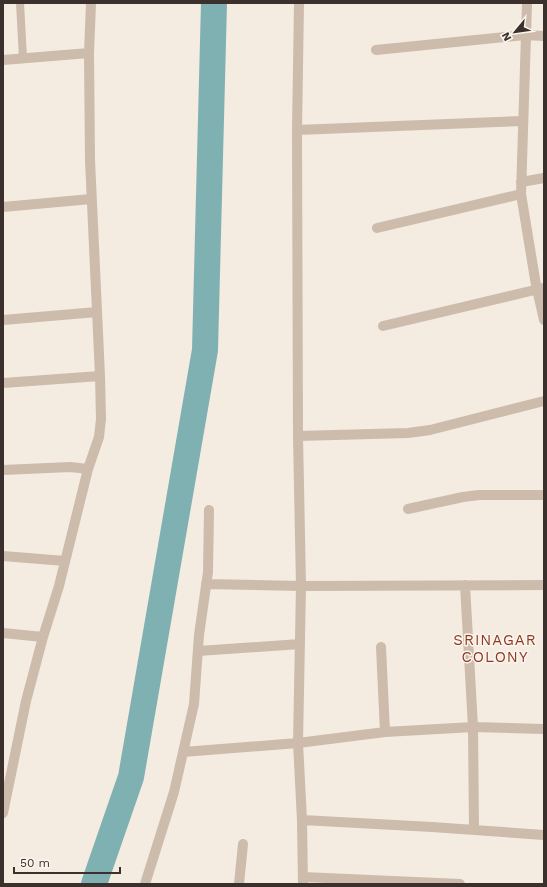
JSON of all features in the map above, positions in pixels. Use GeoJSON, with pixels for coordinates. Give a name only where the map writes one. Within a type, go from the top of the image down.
{"type":"FeatureCollection","features":[{"type":"Feature","properties":{"kind":"street"},"geometry":{"type":"LineString","coordinates":[[3,813],[26,701],[59,586],[88,469],[99,437],[101,419],[91,199],[89,53],[91,3]]}},
{"type":"Feature","properties":{"kind":"street"},"geometry":{"type":"LineString","coordinates":[[299,3],[297,130],[298,436],[301,586],[298,743],[303,880],[460,884]]}},
{"type":"Feature","properties":{"kind":"street"},"geometry":{"type":"LineString","coordinates":[[527,3],[521,194],[541,289],[544,320]]}},
{"type":"Feature","properties":{"kind":"street"},"geometry":{"type":"LineString","coordinates":[[376,50],[525,35],[544,36]]}},
{"type":"Feature","properties":{"kind":"street"},"geometry":{"type":"LineString","coordinates":[[3,60],[89,53]]}},
{"type":"Feature","properties":{"kind":"street"},"geometry":{"type":"LineString","coordinates":[[297,130],[523,120]]}},
{"type":"Feature","properties":{"kind":"street"},"geometry":{"type":"LineString","coordinates":[[521,182],[544,178]]}},
{"type":"Feature","properties":{"kind":"street"},"geometry":{"type":"LineString","coordinates":[[377,228],[521,194]]}},
{"type":"Feature","properties":{"kind":"street"},"geometry":{"type":"LineString","coordinates":[[3,207],[91,199]]}},
{"type":"Feature","properties":{"kind":"street"},"geometry":{"type":"LineString","coordinates":[[383,326],[541,289]]}},
{"type":"Feature","properties":{"kind":"street"},"geometry":{"type":"LineString","coordinates":[[3,320],[97,312]]}},
{"type":"Feature","properties":{"kind":"street"},"geometry":{"type":"LineString","coordinates":[[3,383],[100,376]]}},
{"type":"Feature","properties":{"kind":"street"},"geometry":{"type":"LineString","coordinates":[[298,436],[408,433],[430,430],[544,401]]}},
{"type":"Feature","properties":{"kind":"street"},"geometry":{"type":"LineString","coordinates":[[3,470],[70,467],[88,469]]}},
{"type":"Feature","properties":{"kind":"street"},"geometry":{"type":"LineString","coordinates":[[408,509],[479,494],[544,495]]}},
{"type":"Feature","properties":{"kind":"street"},"geometry":{"type":"LineString","coordinates":[[145,884],[174,792],[194,704],[198,651],[208,572],[209,510]]}},
{"type":"Feature","properties":{"kind":"street"},"geometry":{"type":"LineString","coordinates":[[3,556],[65,561]]}},
{"type":"Feature","properties":{"kind":"street"},"geometry":{"type":"LineString","coordinates":[[206,584],[301,586],[544,585]]}},
{"type":"Feature","properties":{"kind":"street"},"geometry":{"type":"LineString","coordinates":[[465,585],[473,727],[474,829]]}},
{"type":"Feature","properties":{"kind":"street"},"geometry":{"type":"LineString","coordinates":[[3,633],[44,637]]}},
{"type":"Feature","properties":{"kind":"street"},"geometry":{"type":"LineString","coordinates":[[198,651],[300,644]]}},
{"type":"Feature","properties":{"kind":"street"},"geometry":{"type":"LineString","coordinates":[[381,647],[385,732]]}},
{"type":"Feature","properties":{"kind":"street"},"geometry":{"type":"LineString","coordinates":[[183,752],[298,743],[385,732],[473,727],[544,729]]}},
{"type":"Feature","properties":{"kind":"street"},"geometry":{"type":"LineString","coordinates":[[302,820],[474,829],[544,835]]}},
{"type":"Feature","properties":{"kind":"street"},"geometry":{"type":"LineString","coordinates":[[239,884],[243,844]]}},
{"type":"Feature","properties":{"kind":"lane"},"geometry":{"type":"LineString","coordinates":[[20,3],[23,58]]}},
{"type":"Feature","properties":{"kind":"waterway"},"geometry":{"type":"LineString","coordinates":[[94,884],[131,777],[205,350],[214,3]]}},
{"type":"Feature","properties":{"kind":"district","name":"SRINAGAR COLONY"},"geometry":{"type":"Point","coordinates":[495,648]}}]}
